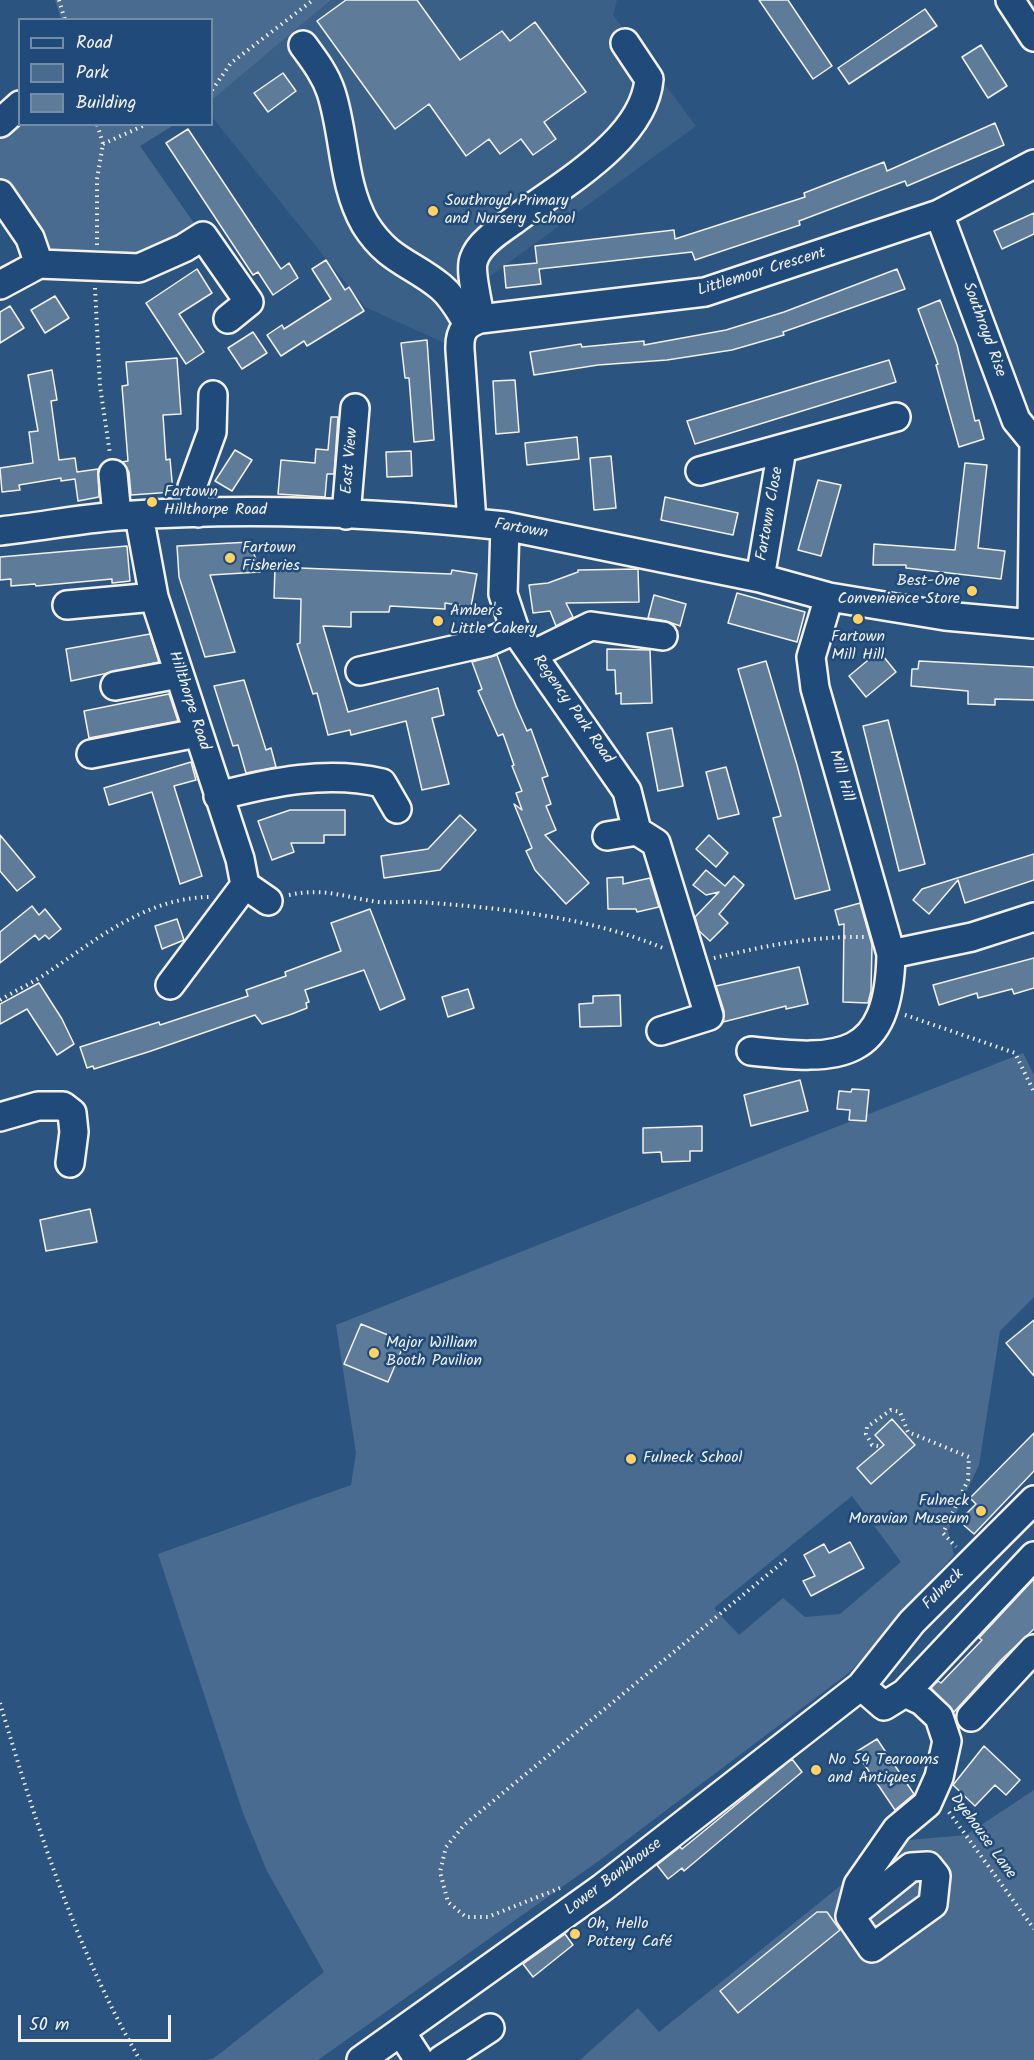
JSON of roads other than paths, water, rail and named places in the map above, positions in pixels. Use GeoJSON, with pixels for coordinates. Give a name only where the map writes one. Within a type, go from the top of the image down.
{"type":"FeatureCollection","features":[{"type":"Feature","properties":{"kind":"street"},"geometry":{"type":"LineString","coordinates":[[1010,0],[1034,37]]}},
{"type":"Feature","properties":{"kind":"street"},"geometry":{"type":"LineString","coordinates":[[472,522],[459,339],[474,322],[472,263],[477,253],[495,233],[609,150],[641,112],[649,79],[625,43]]}},
{"type":"Feature","properties":{"kind":"street"},"geometry":{"type":"LineString","coordinates":[[303,45],[321,71],[331,93],[353,199],[366,224],[381,245],[402,264],[440,286],[474,322]]}},
{"type":"Feature","properties":{"kind":"street"},"geometry":{"type":"LineString","coordinates":[[0,123],[18,107]]}},
{"type":"Feature","properties":{"kind":"street","name":"Littlemoor Crescent"},"geometry":{"type":"LineString","coordinates":[[474,322],[705,292],[939,214],[1034,164]]}},
{"type":"Feature","properties":{"kind":"street"},"geometry":{"type":"LineString","coordinates":[[0,194],[30,238],[39,264]]}},
{"type":"Feature","properties":{"kind":"street","name":"Southroyd Rise"},"geometry":{"type":"LineString","coordinates":[[939,214],[1016,420],[1034,442]]}},
{"type":"Feature","properties":{"kind":"street"},"geometry":{"type":"LineString","coordinates":[[0,285],[39,264],[139,268],[184,248],[197,227],[249,302],[228,319]]}},
{"type":"Feature","properties":{"kind":"street"},"geometry":{"type":"LineString","coordinates":[[198,513],[192,487],[212,432],[213,395]]}},
{"type":"Feature","properties":{"kind":"street","name":"East View"},"geometry":{"type":"LineString","coordinates":[[346,515],[355,408]]}},
{"type":"Feature","properties":{"kind":"street","name":"Fartown Close"},"geometry":{"type":"LineString","coordinates":[[700,471],[896,417]]}},
{"type":"Feature","properties":{"kind":"street"},"geometry":{"type":"LineString","coordinates":[[1033,624],[1034,442]]}},
{"type":"Feature","properties":{"kind":"street","name":"Fartown Close"},"geometry":{"type":"LineString","coordinates":[[760,578],[782,449]]}},
{"type":"Feature","properties":{"kind":"street","name":"Hillthorpe Road"},"geometry":{"type":"LineString","coordinates":[[113,474],[240,859],[241,890]]}},
{"type":"Feature","properties":{"kind":"street","name":"Fartown"},"geometry":{"type":"LineString","coordinates":[[0,531],[128,516],[198,513],[346,515],[472,522],[505,526],[760,578],[830,597],[945,616],[1033,624]]}},
{"type":"Feature","properties":{"kind":"street","name":"Regency Park Road"},"geometry":{"type":"LineString","coordinates":[[505,526],[503,594],[515,630],[534,654],[627,791],[637,831]]}},
{"type":"Feature","properties":{"kind":"street"},"geometry":{"type":"LineString","coordinates":[[67,604],[154,597]]}},
{"type":"Feature","properties":{"kind":"street","name":"Mill Hill"},"geometry":{"type":"LineString","coordinates":[[751,1052],[778,1046],[810,1057],[842,1054],[874,1030],[890,987],[888,946],[814,688],[811,657],[830,597]]}},
{"type":"Feature","properties":{"kind":"street"},"geometry":{"type":"LineString","coordinates":[[534,654],[591,626],[663,636]]}},
{"type":"Feature","properties":{"kind":"street"},"geometry":{"type":"LineString","coordinates":[[360,671],[488,642],[515,630]]}},
{"type":"Feature","properties":{"kind":"street"},"geometry":{"type":"LineString","coordinates":[[115,686],[179,674]]}},
{"type":"Feature","properties":{"kind":"street"},"geometry":{"type":"LineString","coordinates":[[91,754],[197,733]]}},
{"type":"Feature","properties":{"kind":"street"},"geometry":{"type":"LineString","coordinates":[[219,796],[302,778],[353,777],[382,783],[397,809]]}},
{"type":"Feature","properties":{"kind":"street"},"geometry":{"type":"LineString","coordinates":[[607,836],[637,831],[656,843],[695,962],[709,1016],[661,1031]]}},
{"type":"Feature","properties":{"kind":"street"},"geometry":{"type":"LineString","coordinates":[[170,985],[241,890],[268,901]]}},
{"type":"Feature","properties":{"kind":"street"},"geometry":{"type":"LineString","coordinates":[[888,946],[972,936],[1034,917]]}},
{"type":"Feature","properties":{"kind":"street"},"geometry":{"type":"LineString","coordinates":[[0,1117],[38,1106],[63,1106],[72,1113],[74,1132],[70,1163]]}},
{"type":"Feature","properties":{"kind":"street","name":"Fulneck"},"geometry":{"type":"LineString","coordinates":[[861,1686],[912,1622],[1034,1500]]}},
{"type":"Feature","properties":{"kind":"street"},"geometry":{"type":"LineString","coordinates":[[861,1686],[884,1706],[904,1693],[1034,1556]]}},
{"type":"Feature","properties":{"kind":"street"},"geometry":{"type":"LineString","coordinates":[[970,1717],[1034,1649]]}},
{"type":"Feature","properties":{"kind":"street","name":"Lower Bankhouse"},"geometry":{"type":"LineString","coordinates":[[361,2060],[603,1888],[861,1686]]}},
{"type":"Feature","properties":{"kind":"street"},"geometry":{"type":"LineString","coordinates":[[850,1916],[858,1885],[897,1829],[927,1804],[934,1789],[947,1741],[939,1717],[922,1701],[904,1693]]}},
{"type":"Feature","properties":{"kind":"street"},"geometry":{"type":"LineString","coordinates":[[441,2060],[490,2028]]}},
{"type":"Feature","properties":{"kind":"street"},"geometry":{"type":"LineString","coordinates":[[401,2032],[418,2060]]}},
{"type":"Feature","properties":{"kind":"place","name":"Southroyd Primary and Nursery School"},"geometry":{"type":"Point","coordinates":[433,211]}},
{"type":"Feature","properties":{"kind":"place","name":"Fartown Hillthorpe Road"},"geometry":{"type":"Point","coordinates":[152,502]}},
{"type":"Feature","properties":{"kind":"place","name":"Fartown Fisheries"},"geometry":{"type":"Point","coordinates":[230,558]}},
{"type":"Feature","properties":{"kind":"place","name":"Best-One Convenience Store"},"geometry":{"type":"Point","coordinates":[972,591]}},
{"type":"Feature","properties":{"kind":"place","name":"Fartown Mill Hill"},"geometry":{"type":"Point","coordinates":[858,619]}},
{"type":"Feature","properties":{"kind":"place","name":"Amber's Little Cakery"},"geometry":{"type":"Point","coordinates":[438,621]}},
{"type":"Feature","properties":{"kind":"place","name":"Major William Booth Pavilion"},"geometry":{"type":"Point","coordinates":[374,1353]}},
{"type":"Feature","properties":{"kind":"place","name":"Fulneck School"},"geometry":{"type":"Point","coordinates":[631,1459]}},
{"type":"Feature","properties":{"kind":"place","name":"Fulneck Moravian Museum"},"geometry":{"type":"Point","coordinates":[981,1511]}},
{"type":"Feature","properties":{"kind":"place","name":"No 54 Tearooms and Antiques"},"geometry":{"type":"Point","coordinates":[816,1770]}},
{"type":"Feature","properties":{"kind":"place","name":"Oh, Hello Pottery Café"},"geometry":{"type":"Point","coordinates":[575,1934]}}]}
